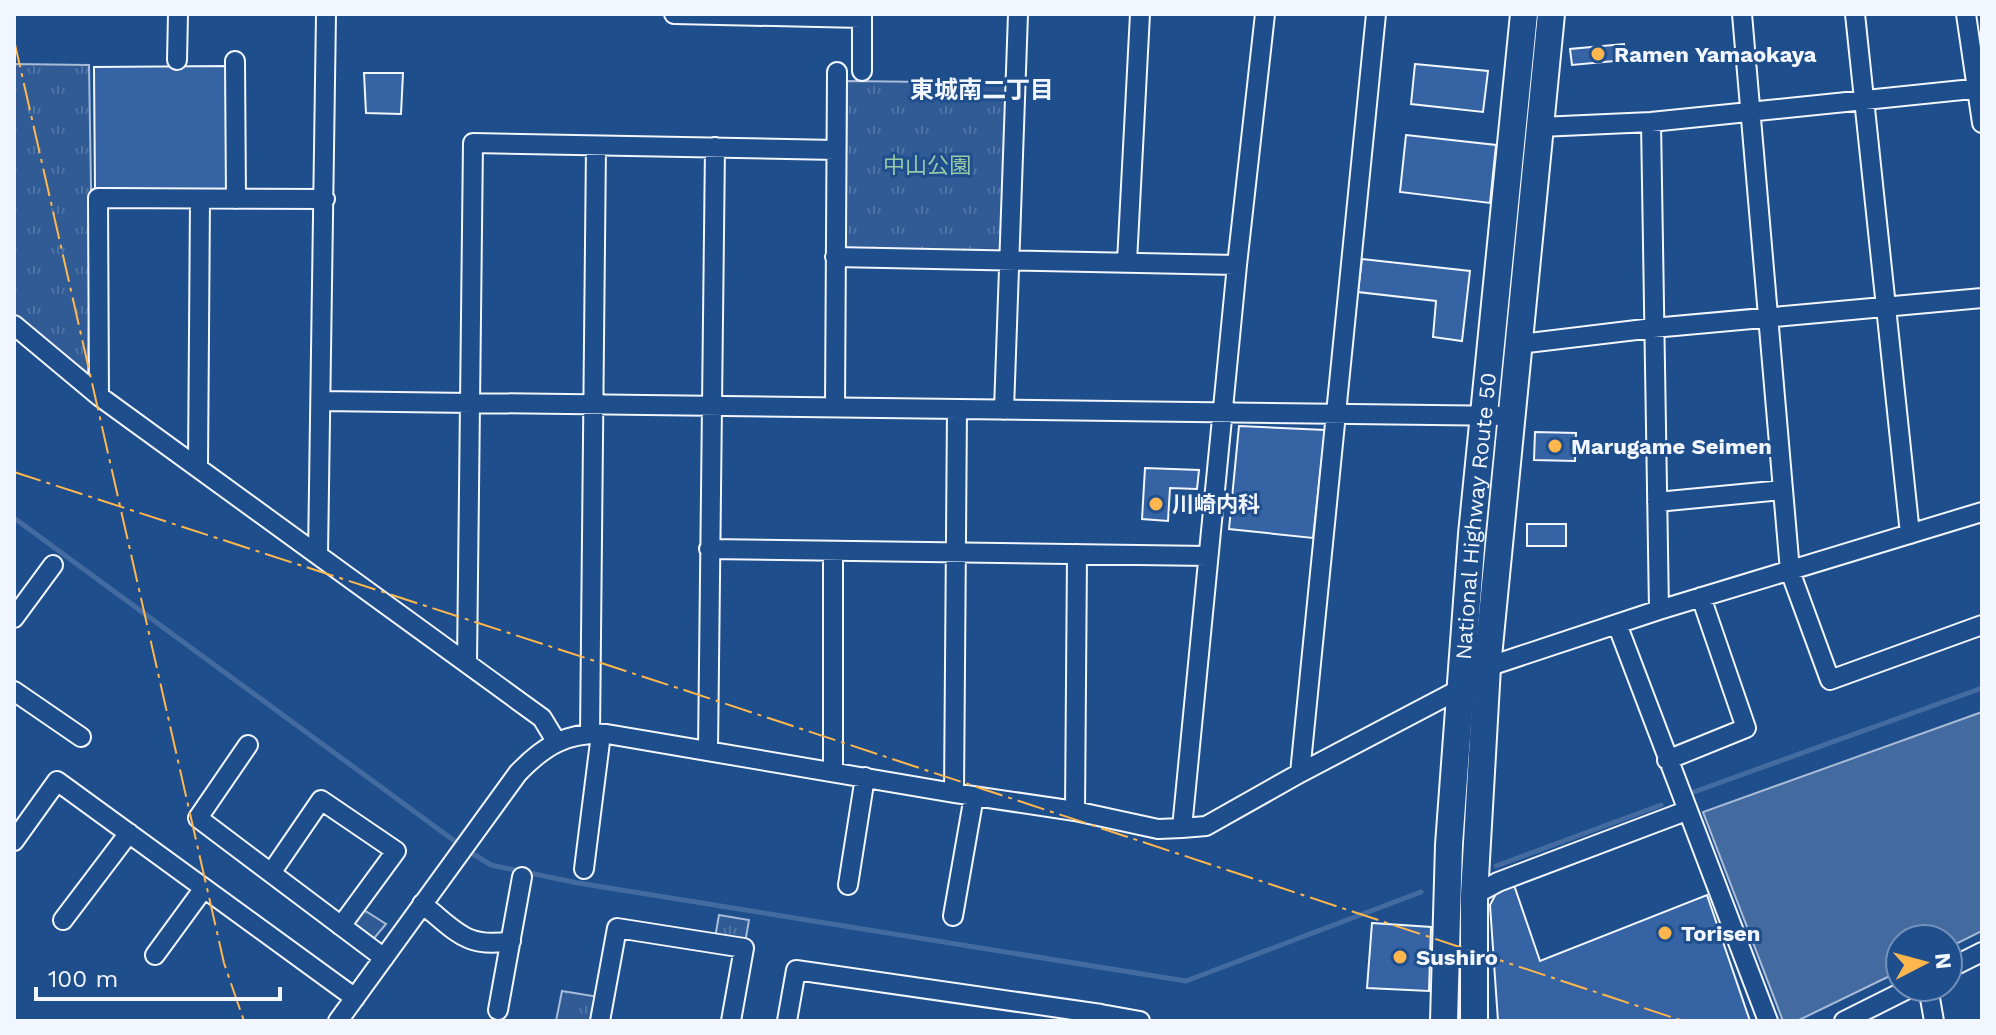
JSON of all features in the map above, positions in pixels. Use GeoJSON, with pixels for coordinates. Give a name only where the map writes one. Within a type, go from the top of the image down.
{"type":"FeatureCollection","features":[{"type":"Feature","properties":{"kind":"highway","name":"National Highway Route 50"},"geometry":{"type":"LineString","coordinates":[[1444,1021],[1449,845],[1460,689],[1483,416],[1524,14]]}},
{"type":"Feature","properties":{"kind":"highway","name":"National Highway Route 50"},"geometry":{"type":"LineString","coordinates":[[1474,1021],[1474,895],[1487,667],[1551,14]]}},
{"type":"Feature","properties":{"kind":"street"},"geometry":{"type":"LineString","coordinates":[[177,60],[178,14]]}},
{"type":"Feature","properties":{"kind":"street"},"geometry":{"type":"LineString","coordinates":[[318,555],[326,14]]}},
{"type":"Feature","properties":{"kind":"street"},"geometry":{"type":"LineString","coordinates":[[674,14],[862,16],[862,71]]}},
{"type":"Feature","properties":{"kind":"street"},"geometry":{"type":"LineString","coordinates":[[1004,410],[1018,14]]}},
{"type":"Feature","properties":{"kind":"street"},"geometry":{"type":"LineString","coordinates":[[1127,262],[1140,14]]}},
{"type":"Feature","properties":{"kind":"street"},"geometry":{"type":"LineString","coordinates":[[1182,828],[1265,14]]}},
{"type":"Feature","properties":{"kind":"street"},"geometry":{"type":"LineString","coordinates":[[1300,773],[1376,14]]}},
{"type":"Feature","properties":{"kind":"street"},"geometry":{"type":"LineString","coordinates":[[1742,14],[1790,571],[1830,680],[1982,625]]}},
{"type":"Feature","properties":{"kind":"street"},"geometry":{"type":"LineString","coordinates":[[1855,14],[1910,534]]}},
{"type":"Feature","properties":{"kind":"street"},"geometry":{"type":"LineString","coordinates":[[1966,14],[1980,88],[1982,123]]}},
{"type":"Feature","properties":{"kind":"street"},"geometry":{"type":"LineString","coordinates":[[235,61],[236,199]]}},
{"type":"Feature","properties":{"kind":"street"},"geometry":{"type":"LineString","coordinates":[[835,407],[837,72]]}},
{"type":"Feature","properties":{"kind":"street"},"geometry":{"type":"LineString","coordinates":[[1540,127],[1651,122],[1980,88]]}},
{"type":"Feature","properties":{"kind":"street"},"geometry":{"type":"LineString","coordinates":[[1651,122],[1659,610]]}},
{"type":"Feature","properties":{"kind":"street"},"geometry":{"type":"LineString","coordinates":[[467,663],[473,143],[836,150]]}},
{"type":"Feature","properties":{"kind":"street"},"geometry":{"type":"LineString","coordinates":[[584,869],[596,733],[593,404],[596,146]]}},
{"type":"Feature","properties":{"kind":"street"},"geometry":{"type":"LineString","coordinates":[[708,750],[715,147]]}},
{"type":"Feature","properties":{"kind":"street"},"geometry":{"type":"LineString","coordinates":[[99,396],[98,198],[325,199]]}},
{"type":"Feature","properties":{"kind":"street"},"geometry":{"type":"LineString","coordinates":[[198,466],[200,199]]}},
{"type":"Feature","properties":{"kind":"street"},"geometry":{"type":"LineString","coordinates":[[835,257],[1237,265]]}},
{"type":"Feature","properties":{"kind":"street"},"geometry":{"type":"LineString","coordinates":[[1520,344],[1653,328],[1982,298]]}},
{"type":"Feature","properties":{"kind":"street"},"geometry":{"type":"LineString","coordinates":[[14,325],[99,396],[542,718],[556,741]]}},
{"type":"Feature","properties":{"kind":"street"},"geometry":{"type":"LineString","coordinates":[[321,401],[1513,416]]}},
{"type":"Feature","properties":{"kind":"street"},"geometry":{"type":"LineString","coordinates":[[954,793],[957,409]]}},
{"type":"Feature","properties":{"kind":"street"},"geometry":{"type":"LineString","coordinates":[[1657,502],[1782,490]]}},
{"type":"Feature","properties":{"kind":"street"},"geometry":{"type":"LineString","coordinates":[[1487,667],[1659,610],[1982,512]]}},
{"type":"Feature","properties":{"kind":"street"},"geometry":{"type":"LineString","coordinates":[[709,549],[1208,556]]}},
{"type":"Feature","properties":{"kind":"street"},"geometry":{"type":"LineString","coordinates":[[833,551],[833,772]]}},
{"type":"Feature","properties":{"kind":"street"},"geometry":{"type":"LineString","coordinates":[[1075,811],[1077,554]]}},
{"type":"Feature","properties":{"kind":"street"},"geometry":{"type":"LineString","coordinates":[[14,618],[53,565]]}},
{"type":"Feature","properties":{"kind":"street"},"geometry":{"type":"LineString","coordinates":[[1667,760],[1746,728],[1701,597]]}},
{"type":"Feature","properties":{"kind":"street"},"geometry":{"type":"LineString","coordinates":[[1617,624],[1768,1021]]}},
{"type":"Feature","properties":{"kind":"street"},"geometry":{"type":"LineString","coordinates":[[338,1021],[518,773],[535,755],[556,741],[596,733],[1075,811],[1158,829],[1182,828],[1206,826],[1460,689]]}},
{"type":"Feature","properties":{"kind":"street"},"geometry":{"type":"LineString","coordinates":[[15,693],[81,737]]}},
{"type":"Feature","properties":{"kind":"street"},"geometry":{"type":"LineString","coordinates":[[248,745],[198,818],[384,958]]}},
{"type":"Feature","properties":{"kind":"street"},"geometry":{"type":"LineString","coordinates":[[848,885],[865,777]]}},
{"type":"Feature","properties":{"kind":"street"},"geometry":{"type":"LineString","coordinates":[[14,841],[57,781],[355,998]]}},
{"type":"Feature","properties":{"kind":"street"},"geometry":{"type":"LineString","coordinates":[[953,916],[974,796]]}},
{"type":"Feature","properties":{"kind":"street"},"geometry":{"type":"LineString","coordinates":[[271,873],[321,800],[396,851],[341,926]]}},
{"type":"Feature","properties":{"kind":"street"},"geometry":{"type":"LineString","coordinates":[[1474,895],[1498,882],[1686,811]]}},
{"type":"Feature","properties":{"kind":"street"},"geometry":{"type":"LineString","coordinates":[[63,920],[129,833]]}},
{"type":"Feature","properties":{"kind":"street"},"geometry":{"type":"LineString","coordinates":[[498,1010],[522,877]]}},
{"type":"Feature","properties":{"kind":"street"},"geometry":{"type":"LineString","coordinates":[[155,955],[204,888]]}},
{"type":"Feature","properties":{"kind":"street"},"geometry":{"type":"LineString","coordinates":[[422,904],[472,942],[485,945],[511,941]]}},
{"type":"Feature","properties":{"kind":"street"},"geometry":{"type":"LineString","coordinates":[[600,1021],[617,928],[744,948],[731,1021]]}},
{"type":"Feature","properties":{"kind":"street"},"geometry":{"type":"LineString","coordinates":[[1964,961],[1982,952]]}},
{"type":"Feature","properties":{"kind":"street"},"geometry":{"type":"LineString","coordinates":[[787,1021],[796,970],[1100,1018],[1140,1021]]}},
{"type":"Feature","properties":{"kind":"street"},"geometry":{"type":"LineString","coordinates":[[1844,1021],[1884,1001]]}},
{"type":"Feature","properties":{"kind":"green space"},"geometry":{"type":"Polygon","coordinates":[[[14,64],[89,65],[91,189],[88,373],[14,320],[14,64]]]}},
{"type":"Feature","properties":{"kind":"green space","name":"中山公園"},"geometry":{"type":"Polygon","coordinates":[[[847,81],[1009,83],[1006,247],[997,253],[845,250],[847,81]]]}},
{"type":"Feature","properties":{"kind":"green space"},"geometry":{"type":"Polygon","coordinates":[[[364,910],[386,924],[371,942],[351,927],[364,910]]]}},
{"type":"Feature","properties":{"kind":"green space"},"geometry":{"type":"Polygon","coordinates":[[[719,915],[749,920],[745,943],[715,938],[719,915]]]}},
{"type":"Feature","properties":{"kind":"green space"},"geometry":{"type":"Polygon","coordinates":[[[562,991],[599,997],[595,1021],[556,1021],[562,991]]]}},
{"type":"Feature","properties":{"kind":"shaded area"},"geometry":{"type":"Polygon","coordinates":[[[1982,712],[1982,931],[1964,940],[1964,923],[1884,923],[1884,979],[1797,1021],[1783,1021],[1703,812],[1982,712]]]}},
{"type":"Feature","properties":{"kind":"building","name":"Ramen Yamaokaya"},"geometry":{"type":"Polygon","coordinates":[[[1624,44],[1625,60],[1572,65],[1570,49],[1624,44]]]}},
{"type":"Feature","properties":{"kind":"building"},"geometry":{"type":"Polygon","coordinates":[[[1415,64],[1488,71],[1483,112],[1411,104],[1415,64]]]}},
{"type":"Feature","properties":{"kind":"building"},"geometry":{"type":"Polygon","coordinates":[[[226,66],[226,190],[95,188],[94,67],[226,66]]]}},
{"type":"Feature","properties":{"kind":"building"},"geometry":{"type":"Polygon","coordinates":[[[364,73],[403,73],[401,114],[366,113],[364,73]]]}},
{"type":"Feature","properties":{"kind":"building"},"geometry":{"type":"Polygon","coordinates":[[[1406,135],[1496,145],[1490,203],[1400,192],[1406,135]]]}},
{"type":"Feature","properties":{"kind":"building"},"geometry":{"type":"Polygon","coordinates":[[[1362,259],[1470,271],[1462,341],[1433,337],[1436,301],[1358,292],[1362,259]]]}},
{"type":"Feature","properties":{"kind":"building"},"geometry":{"type":"Polygon","coordinates":[[[1239,426],[1325,430],[1313,538],[1229,529],[1239,426]]]}},
{"type":"Feature","properties":{"kind":"building","name":"Marugame Seimen"},"geometry":{"type":"Polygon","coordinates":[[[1535,432],[1576,433],[1575,461],[1534,460],[1535,432]]]}},
{"type":"Feature","properties":{"kind":"building","name":"川崎内科"},"geometry":{"type":"Polygon","coordinates":[[[1145,468],[1199,470],[1197,489],[1170,488],[1168,521],[1142,519],[1145,468]]]}},
{"type":"Feature","properties":{"kind":"building"},"geometry":{"type":"Polygon","coordinates":[[[1527,524],[1566,524],[1566,546],[1527,546],[1527,524]]]}},
{"type":"Feature","properties":{"kind":"building","name":"Torisen"},"geometry":{"type":"Polygon","coordinates":[[[1514,885],[1540,961],[1707,895],[1750,1021],[1498,1021],[1490,905],[1498,890],[1514,885]]]}},
{"type":"Feature","properties":{"kind":"building","name":"Sushiro"},"geometry":{"type":"Polygon","coordinates":[[[1372,923],[1431,927],[1429,991],[1367,988],[1372,923]]]}},
{"type":"Feature","properties":{"kind":"waterway"},"geometry":{"type":"LineString","coordinates":[[14,518],[460,845]]}},
{"type":"Feature","properties":{"kind":"waterway"},"geometry":{"type":"LineString","coordinates":[[1694,792],[1982,688]]}},
{"type":"Feature","properties":{"kind":"waterway"},"geometry":{"type":"LineString","coordinates":[[1496,866],[1661,805]]}},
{"type":"Feature","properties":{"kind":"waterway"},"geometry":{"type":"LineString","coordinates":[[468,851],[491,865],[578,883],[1186,981],[1421,892]]}},
{"type":"Feature","properties":{"kind":"power"},"geometry":{"type":"LineString","coordinates":[[14,40],[224,963],[244,1021]]}},
{"type":"Feature","properties":{"kind":"power"},"geometry":{"type":"LineString","coordinates":[[14,472],[1683,1021]]}},
{"type":"Feature","properties":{"kind":"place","name":"Ramen Yamaokaya"},"geometry":{"type":"Point","coordinates":[1598,54]}},
{"type":"Feature","properties":{"kind":"place","name":"Marugame Seimen"},"geometry":{"type":"Point","coordinates":[1555,446]}},
{"type":"Feature","properties":{"kind":"place","name":"川崎内科"},"geometry":{"type":"Point","coordinates":[1156,504]}},
{"type":"Feature","properties":{"kind":"place","name":"Torisen"},"geometry":{"type":"Point","coordinates":[1665,933]}},
{"type":"Feature","properties":{"kind":"place","name":"Sushiro"},"geometry":{"type":"Point","coordinates":[1400,957]}},
{"type":"Feature","properties":{"kind":"district","name":"東城南二丁目"},"geometry":{"type":"Point","coordinates":[982,90]}}]}
